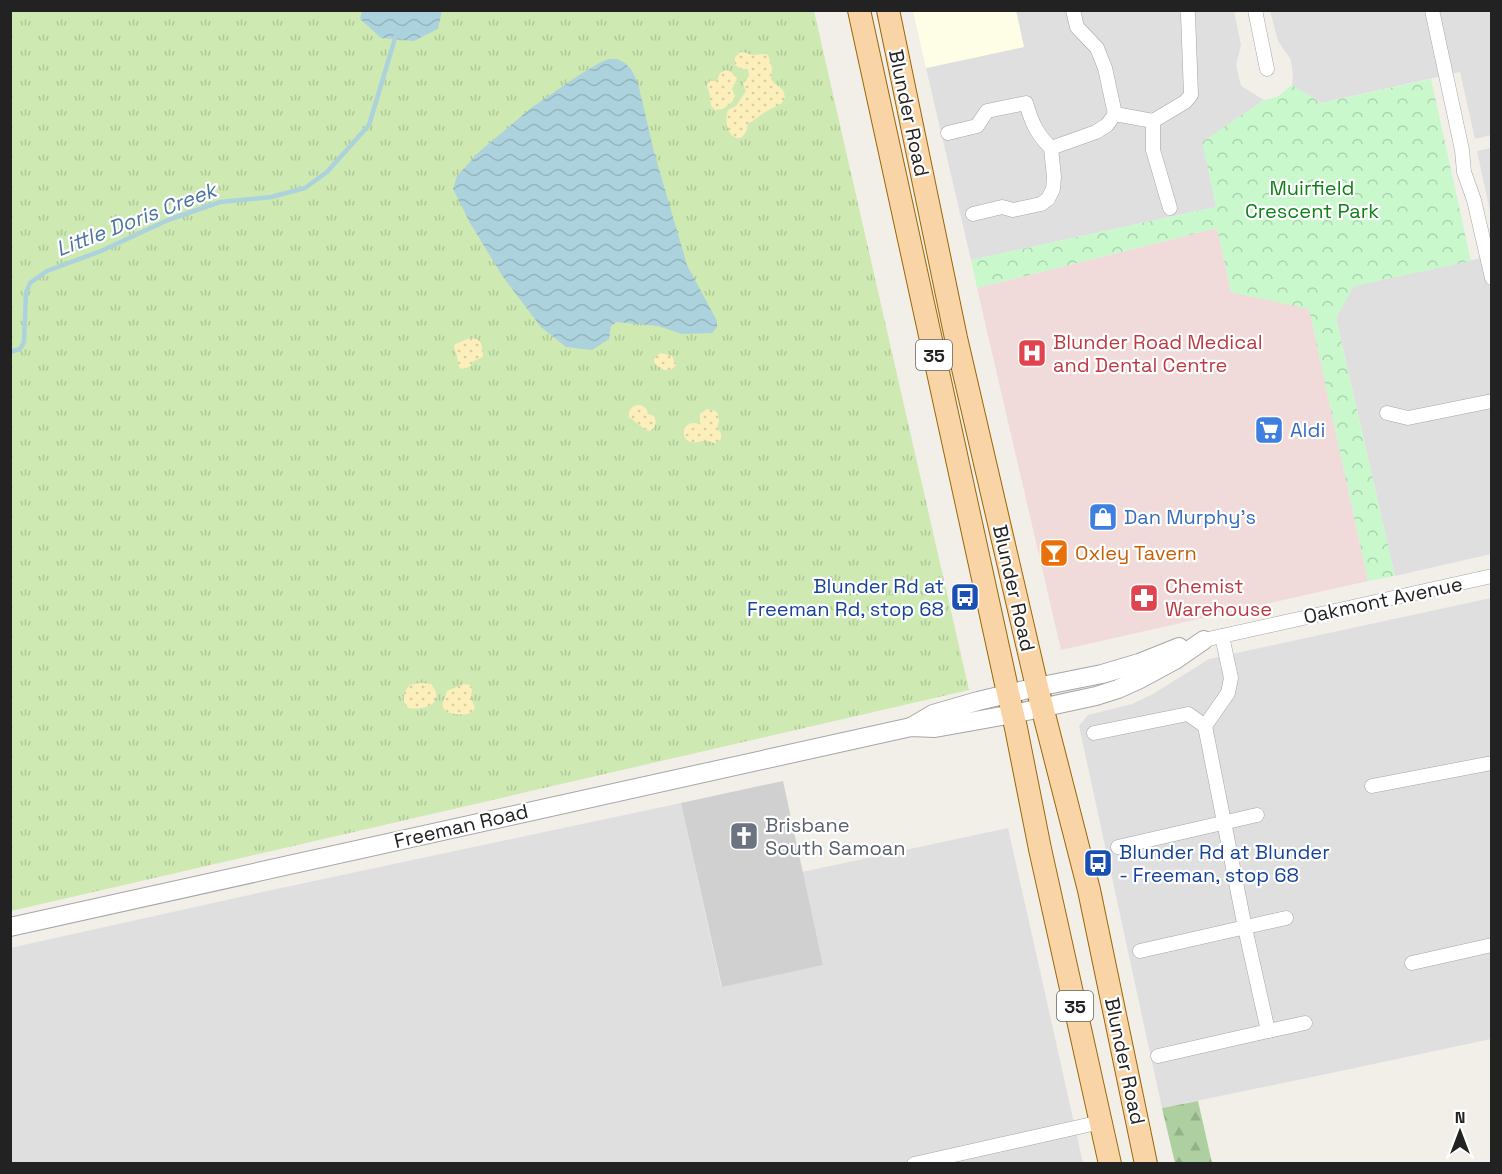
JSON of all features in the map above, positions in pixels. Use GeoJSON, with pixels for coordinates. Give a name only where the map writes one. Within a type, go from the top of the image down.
{"type":"FeatureCollection","features":[{"type":"Feature","properties":{"kind":"main road","name":"Blunder Road"},"geometry":{"type":"LineString","coordinates":[[859,10],[1110,1164]]}},
{"type":"Feature","properties":{"kind":"main road","name":"Blunder Road"},"geometry":{"type":"LineString","coordinates":[[888,10],[956,338],[1040,697],[1089,890],[1146,1164]]}},
{"type":"Feature","properties":{"kind":"street"},"geometry":{"type":"LineString","coordinates":[[1051,148],[1096,132],[1107,125],[1115,114],[1105,68],[1096,48],[1077,27],[1073,10]]}},
{"type":"Feature","properties":{"kind":"street"},"geometry":{"type":"LineString","coordinates":[[1255,10],[1268,69]]}},
{"type":"Feature","properties":{"kind":"street"},"geometry":{"type":"LineString","coordinates":[[1432,10],[1462,150],[1464,172],[1474,200],[1491,278]]}},
{"type":"Feature","properties":{"kind":"street"},"geometry":{"type":"LineString","coordinates":[[1115,114],[1153,121],[1185,102],[1191,95],[1188,14]]}},
{"type":"Feature","properties":{"kind":"street"},"geometry":{"type":"LineString","coordinates":[[948,133],[977,126],[987,111],[1026,103],[1040,138],[1051,148],[1054,177],[1053,189],[1048,200],[1041,204],[1013,210],[1002,207],[973,214]]}},
{"type":"Feature","properties":{"kind":"street"},"geometry":{"type":"LineString","coordinates":[[1153,121],[1153,150],[1170,208]]}},
{"type":"Feature","properties":{"kind":"street"},"geometry":{"type":"LineString","coordinates":[[1387,413],[1408,418],[1491,401]]}},
{"type":"Feature","properties":{"kind":"street","name":"Oakmont Avenue"},"geometry":{"type":"LineString","coordinates":[[1010,704],[1040,697],[1139,663],[1172,649],[1204,640],[1491,576]]}},
{"type":"Feature","properties":{"kind":"street"},"geometry":{"type":"LineString","coordinates":[[1205,726],[1228,693],[1231,678],[1222,636]]}},
{"type":"Feature","properties":{"kind":"street","name":"Freeman Road"},"geometry":{"type":"LineString","coordinates":[[10,927],[911,727],[933,714],[1010,704]]}},
{"type":"Feature","properties":{"kind":"street"},"geometry":{"type":"LineString","coordinates":[[1094,733],[1188,714],[1205,726],[1268,1031]]}},
{"type":"Feature","properties":{"kind":"street"},"geometry":{"type":"LineString","coordinates":[[1372,786],[1491,763]]}},
{"type":"Feature","properties":{"kind":"street"},"geometry":{"type":"LineString","coordinates":[[1118,847],[1257,815]]}},
{"type":"Feature","properties":{"kind":"street"},"geometry":{"type":"LineString","coordinates":[[1140,951],[1286,918]]}},
{"type":"Feature","properties":{"kind":"street"},"geometry":{"type":"LineString","coordinates":[[1412,963],[1491,945]]}},
{"type":"Feature","properties":{"kind":"street"},"geometry":{"type":"LineString","coordinates":[[1158,1056],[1305,1023]]}},
{"type":"Feature","properties":{"kind":"street"},"geometry":{"type":"LineString","coordinates":[[914,1164],[1101,1122]]}},
{"type":"Feature","properties":{"kind":"shaded area"},"geometry":{"type":"Polygon","coordinates":[[[913,11],[1016,11],[1024,47],[926,68],[913,11]]]}},
{"type":"Feature","properties":{"kind":"shaded area"},"geometry":{"type":"Polygon","coordinates":[[[1016,11],[1234,11],[1241,45],[1236,65],[1241,86],[1264,100],[1203,142],[1216,207],[971,260],[926,68],[1024,47],[1016,11]]]}},
{"type":"Feature","properties":{"kind":"shaded area"},"geometry":{"type":"Polygon","coordinates":[[[1270,11],[1491,11],[1491,135],[1475,139],[1460,72],[1321,103],[1292,85],[1291,60],[1278,41],[1270,11]]]}},
{"type":"Feature","properties":{"kind":"shaded area"},"geometry":{"type":"Polygon","coordinates":[[[1492,148],[1491,216],[1477,151],[1492,148]]]}},
{"type":"Feature","properties":{"kind":"shaded area"},"geometry":{"type":"Polygon","coordinates":[[[1217,228],[1231,292],[1309,308],[1368,581],[1061,650],[977,288],[1217,228]]]}},
{"type":"Feature","properties":{"kind":"shaded area"},"geometry":{"type":"Polygon","coordinates":[[[1491,256],[1491,554],[1395,576],[1336,318],[1353,286],[1491,256]]]}},
{"type":"Feature","properties":{"kind":"shaded area"},"geometry":{"type":"Polygon","coordinates":[[[1491,598],[1491,1039],[1162,1108],[1079,726],[1088,715],[1132,704],[1153,694],[1209,659],[1491,598]]]}},
{"type":"Feature","properties":{"kind":"shaded area"},"geometry":{"type":"Polygon","coordinates":[[[783,781],[823,965],[722,987],[681,803],[783,781]]]}},
{"type":"Feature","properties":{"kind":"shaded area"},"geometry":{"type":"Polygon","coordinates":[[[681,803],[721,986],[823,965],[802,872],[1008,828],[1083,1163],[11,1163],[10,948],[681,803]]]}},
{"type":"Feature","properties":{"kind":"green space"},"geometry":{"type":"Polygon","coordinates":[[[10,11],[814,11],[969,690],[11,911],[10,11]]]}},
{"type":"Feature","properties":{"kind":"green space","name":"Muirfield Crescent Park"},"geometry":{"type":"Polygon","coordinates":[[[1431,79],[1471,261],[1354,286],[1336,318],[1395,576],[1368,581],[1309,309],[1231,292],[1217,228],[977,288],[971,260],[1216,207],[1202,142],[1264,100],[1277,97],[1292,85],[1321,103],[1431,79]]]}},
{"type":"Feature","properties":{"kind":"green space"},"geometry":{"type":"Polygon","coordinates":[[[1198,1101],[1212,1163],[1175,1163],[1162,1108],[1198,1101]]]}},
{"type":"Feature","properties":{"kind":"sand"},"geometry":{"type":"Polygon","coordinates":[[[741,52],[768,55],[772,68],[771,79],[783,90],[785,97],[782,103],[748,124],[746,132],[738,138],[730,133],[726,119],[728,110],[736,106],[746,91],[743,84],[749,76],[748,69],[735,65],[735,57],[741,52]]]}},
{"type":"Feature","properties":{"kind":"sand"},"geometry":{"type":"Polygon","coordinates":[[[726,70],[737,78],[732,89],[735,96],[732,102],[723,109],[715,110],[711,106],[707,85],[710,81],[717,81],[720,73],[726,70]]]}},
{"type":"Feature","properties":{"kind":"sand"},"geometry":{"type":"Polygon","coordinates":[[[470,338],[479,341],[483,357],[463,369],[459,365],[454,346],[470,338]]]}},
{"type":"Feature","properties":{"kind":"sand"},"geometry":{"type":"Polygon","coordinates":[[[660,353],[672,356],[676,365],[672,369],[664,370],[655,364],[654,359],[660,353]]]}},
{"type":"Feature","properties":{"kind":"sand"},"geometry":{"type":"Polygon","coordinates":[[[637,405],[644,407],[648,414],[654,416],[654,428],[650,431],[629,417],[630,410],[637,405]]]}},
{"type":"Feature","properties":{"kind":"sand"},"geometry":{"type":"Polygon","coordinates":[[[707,409],[714,410],[718,414],[717,428],[721,433],[721,439],[716,443],[687,440],[684,433],[686,426],[694,423],[700,424],[700,414],[707,409]]]}},
{"type":"Feature","properties":{"kind":"sand"},"geometry":{"type":"Polygon","coordinates":[[[431,684],[435,691],[435,701],[427,707],[408,708],[404,699],[406,690],[410,685],[431,684]]]}},
{"type":"Feature","properties":{"kind":"sand"},"geometry":{"type":"Polygon","coordinates":[[[464,684],[470,685],[472,689],[471,698],[475,708],[466,714],[446,712],[442,705],[447,691],[464,684]]]}},
{"type":"Feature","properties":{"kind":"water"},"geometry":{"type":"Polygon","coordinates":[[[362,10],[442,11],[438,29],[414,41],[381,38],[360,19],[362,10]]]}},
{"type":"Feature","properties":{"kind":"water"},"geometry":{"type":"Polygon","coordinates":[[[609,59],[617,59],[625,63],[638,83],[654,152],[687,265],[717,321],[717,327],[712,333],[682,334],[658,326],[617,322],[611,326],[609,339],[592,350],[566,347],[541,327],[503,277],[470,223],[453,189],[457,176],[479,152],[531,108],[579,75],[609,59]]]}},
{"type":"Feature","properties":{"kind":"waterway","name":"Little Doris Creek"},"geometry":{"type":"LineString","coordinates":[[10,352],[20,349],[24,342],[26,293],[30,283],[47,271],[101,251],[168,220],[220,202],[271,197],[305,188],[327,172],[369,125],[396,35]]}},
{"type":"Feature","properties":{"kind":"place","name":"Blunder Road Medical and Dental Centre"},"geometry":{"type":"Point","coordinates":[1032,353]}},
{"type":"Feature","properties":{"kind":"place","name":"Aldi"},"geometry":{"type":"Point","coordinates":[1269,430]}},
{"type":"Feature","properties":{"kind":"place","name":"Dan Murphy's"},"geometry":{"type":"Point","coordinates":[1103,517]}},
{"type":"Feature","properties":{"kind":"place","name":"Oxley Tavern"},"geometry":{"type":"Point","coordinates":[1054,553]}},
{"type":"Feature","properties":{"kind":"place","name":"Blunder Rd at Freeman Rd, stop 68"},"geometry":{"type":"Point","coordinates":[965,597]}},
{"type":"Feature","properties":{"kind":"place","name":"Chemist Warehouse"},"geometry":{"type":"Point","coordinates":[1144,598]}},
{"type":"Feature","properties":{"kind":"place","name":"Brisbane South Samoan"},"geometry":{"type":"Point","coordinates":[744,836]}},
{"type":"Feature","properties":{"kind":"place","name":"Blunder Rd at Blunder - Freeman, stop 68"},"geometry":{"type":"Point","coordinates":[1098,863]}}]}
